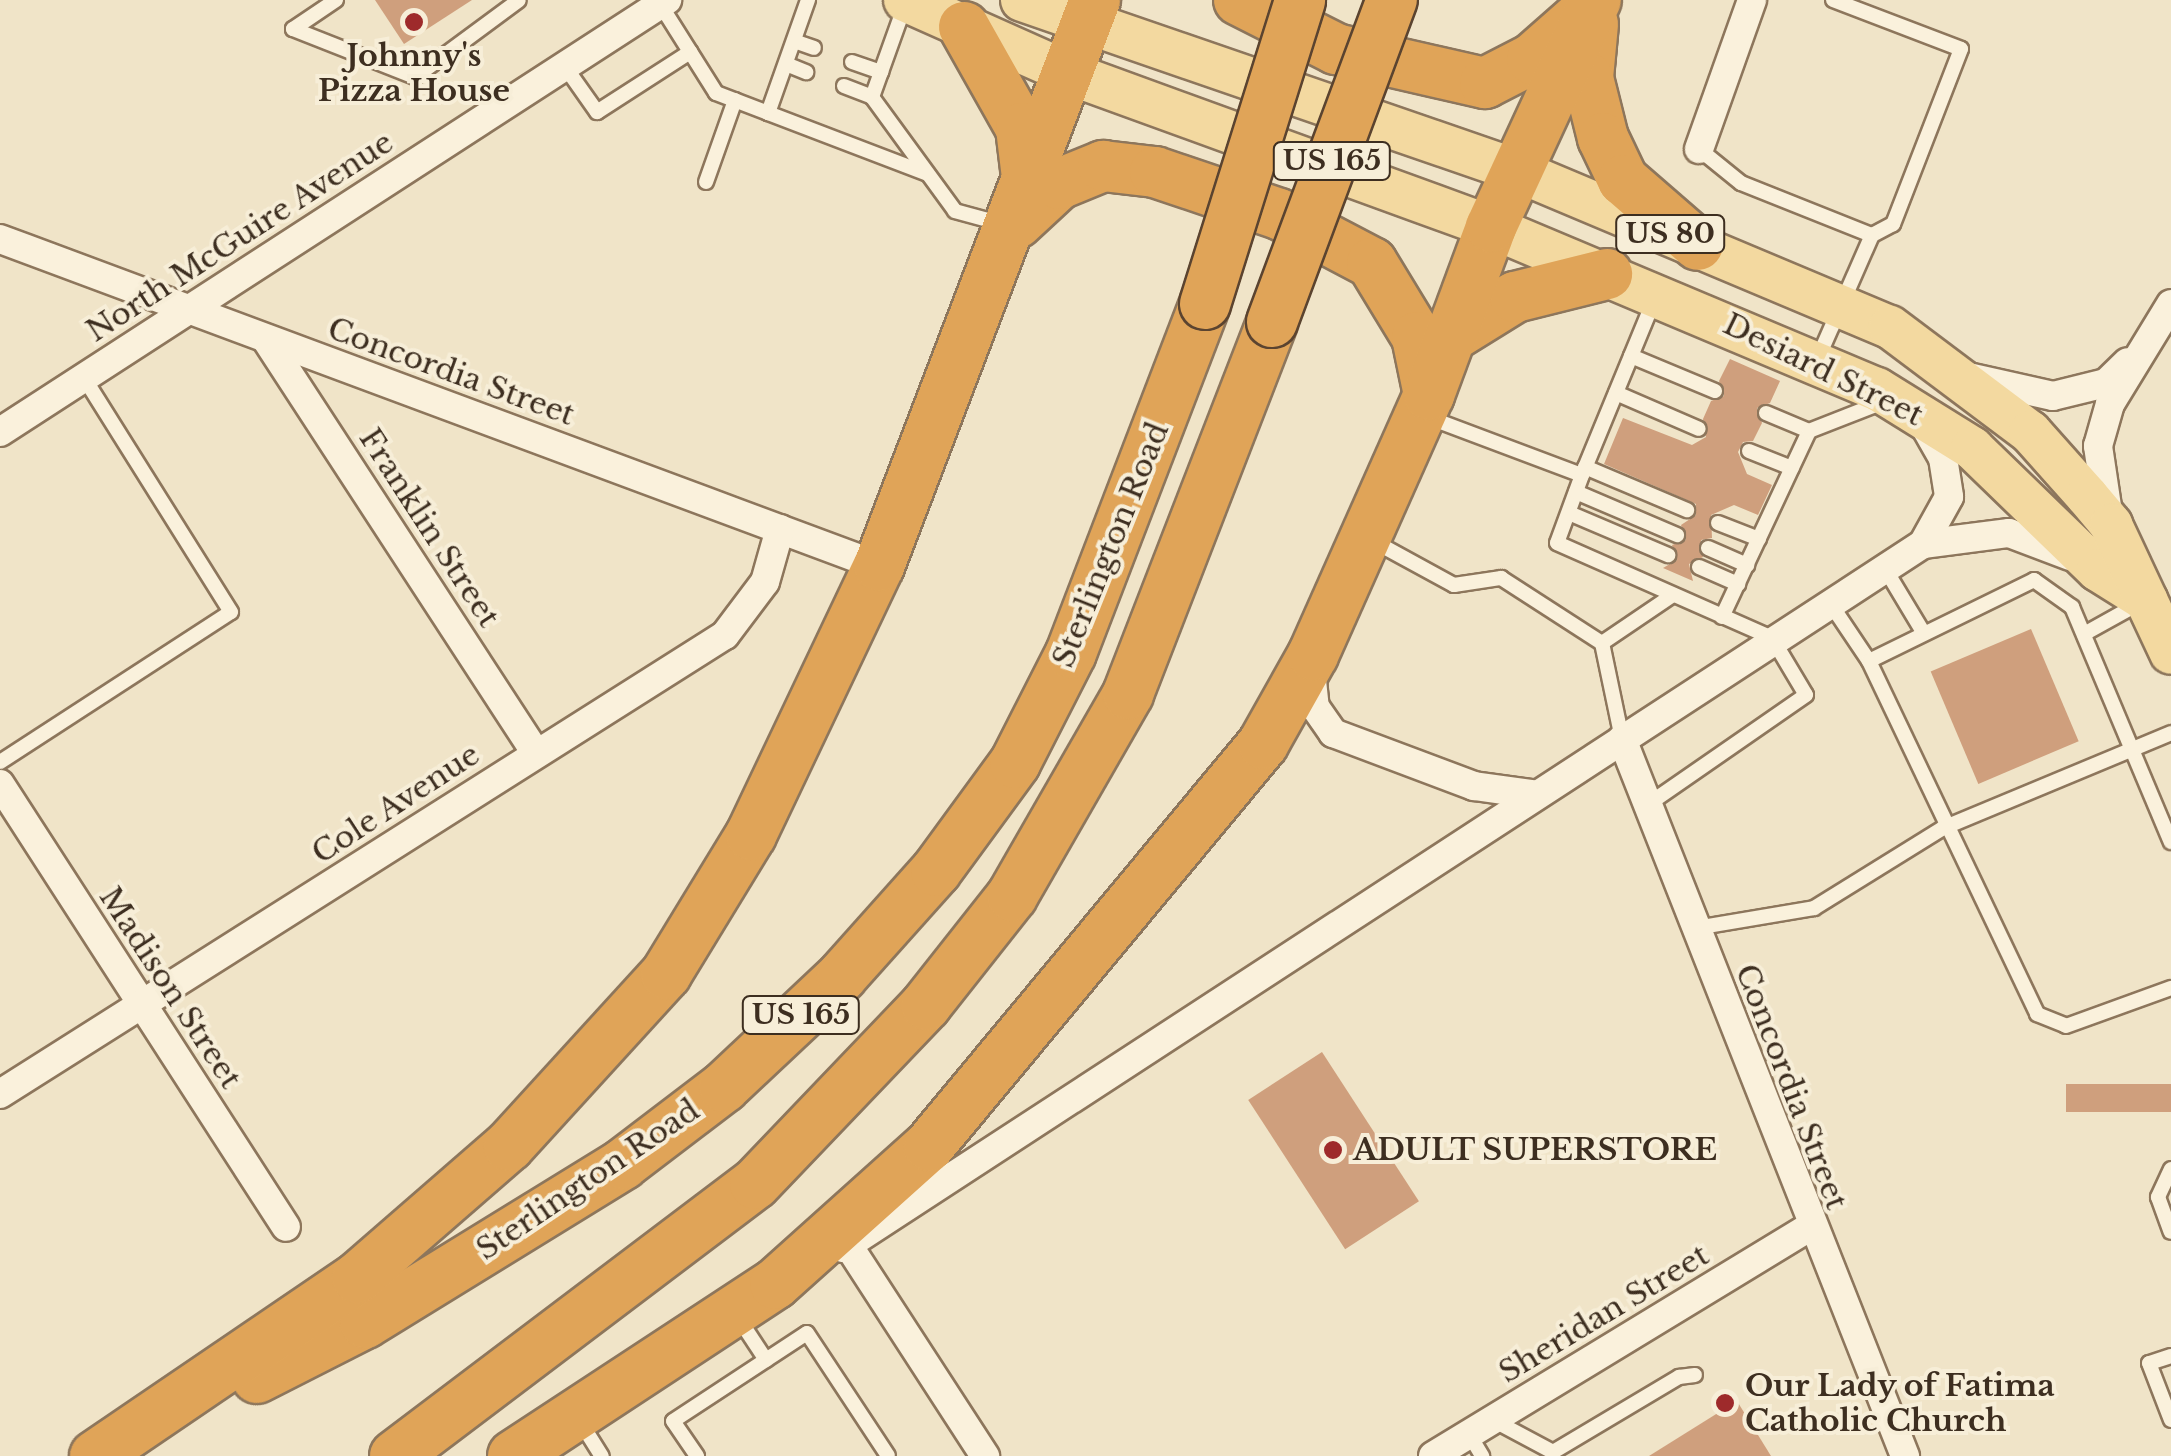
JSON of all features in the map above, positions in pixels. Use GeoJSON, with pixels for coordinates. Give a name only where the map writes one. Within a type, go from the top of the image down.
{"type":"FeatureCollection","features":[{"type":"Feature","properties":{"kind":"highway"},"geometry":{"type":"LineString","coordinates":[[1239,0],[1336,49],[1485,83],[1532,58],[1595,2]]}},
{"type":"Feature","properties":{"kind":"highway","name":"Sterlington Road"},"geometry":{"type":"LineString","coordinates":[[104,1456],[365,1323],[622,1164],[724,1088],[842,976],[936,871],[1015,762],[1072,653],[1205,304],[1300,0]]}},
{"type":"Feature","properties":{"kind":"highway","name":"US 165"},"geometry":{"type":"LineString","coordinates":[[396,1456],[755,1184],[926,1006],[1012,896],[1128,694],[1392,0]]}},
{"type":"Feature","properties":{"kind":"highway"},"geometry":{"type":"LineString","coordinates":[[512,1456],[775,1284],[929,1146],[1263,744],[1313,655],[1424,405],[1491,228],[1595,2]]}},
{"type":"Feature","properties":{"kind":"highway"},"geometry":{"type":"LineString","coordinates":[[1595,2],[1588,78],[1603,138],[1623,180],[1698,245]]}},
{"type":"Feature","properties":{"kind":"highway"},"geometry":{"type":"LineString","coordinates":[[95,1456],[357,1278],[509,1146],[666,974],[751,834],[879,566],[1072,74],[1092,9]]}},
{"type":"Feature","properties":{"kind":"highway"},"geometry":{"type":"LineString","coordinates":[[964,26],[1021,128],[1021,207]]}},
{"type":"Feature","properties":{"kind":"highway"},"geometry":{"type":"LineString","coordinates":[[1021,207],[1058,184],[1103,166],[1155,172],[1278,214],[1372,264],[1416,337],[1424,405]]}},
{"type":"Feature","properties":{"kind":"highway"},"geometry":{"type":"LineString","coordinates":[[1452,336],[1515,297],[1606,274]]}},
{"type":"Feature","properties":{"kind":"main road","name":"Desiard Street"},"geometry":{"type":"LineString","coordinates":[[906,0],[1072,74],[1491,228],[1656,294],[1902,402],[1972,448],[2098,570],[2146,600]]}},
{"type":"Feature","properties":{"kind":"main road","name":"Desiard Street"},"geometry":{"type":"LineString","coordinates":[[1022,0],[1092,9],[1518,171],[1890,327],[2030,432],[2111,525],[2146,600]]}},
{"type":"Feature","properties":{"kind":"main road","name":"US 80"},"geometry":{"type":"LineString","coordinates":[[2146,600],[2171,654]]}},
{"type":"Feature","properties":{"kind":"street"},"geometry":{"type":"LineString","coordinates":[[1699,148],[1752,0]]}},
{"type":"Feature","properties":{"kind":"street","name":"North McGuire Avenue"},"geometry":{"type":"LineString","coordinates":[[0,432],[664,2]]}},
{"type":"Feature","properties":{"kind":"street","name":"Concordia Street"},"geometry":{"type":"LineString","coordinates":[[0,239],[879,566]]}},
{"type":"Feature","properties":{"kind":"street"},"geometry":{"type":"LineString","coordinates":[[2111,525],[2098,446],[2110,404],[2171,304]]}},
{"type":"Feature","properties":{"kind":"street"},"geometry":{"type":"LineString","coordinates":[[1952,374],[2052,396],[2106,383],[2154,336]]}},
{"type":"Feature","properties":{"kind":"street","name":"Franklin Street"},"geometry":{"type":"LineString","coordinates":[[266,339],[536,753]]}},
{"type":"Feature","properties":{"kind":"street"},"geometry":{"type":"LineString","coordinates":[[1902,402],[1930,432],[1948,482],[1944,510],[1923,544]]}},
{"type":"Feature","properties":{"kind":"street","name":"Cole Avenue"},"geometry":{"type":"LineString","coordinates":[[0,1094],[725,635],[765,582],[780,529]]}},
{"type":"Feature","properties":{"kind":"street"},"geometry":{"type":"LineString","coordinates":[[775,1284],[848,1245],[1498,822],[1532,794],[1923,544],[2010,533],[2098,570]]}},
{"type":"Feature","properties":{"kind":"street"},"geometry":{"type":"LineString","coordinates":[[1313,655],[1308,688],[1333,733]]}},
{"type":"Feature","properties":{"kind":"street"},"geometry":{"type":"LineString","coordinates":[[1263,744],[1305,731],[1333,733],[1474,786],[1532,794]]}},
{"type":"Feature","properties":{"kind":"street","name":"Concordia Street"},"geometry":{"type":"LineString","coordinates":[[1622,739],[1809,1227],[1905,1456]]}},
{"type":"Feature","properties":{"kind":"street","name":"Madison Street"},"geometry":{"type":"LineString","coordinates":[[0,784],[286,1227]]}},
{"type":"Feature","properties":{"kind":"street","name":"Sheridan Street"},"geometry":{"type":"LineString","coordinates":[[1433,1456],[1481,1436],[1809,1227]]}},
{"type":"Feature","properties":{"kind":"street"},"geometry":{"type":"LineString","coordinates":[[848,1245],[981,1455]]}},
{"type":"Feature","properties":{"kind":"lane"},"geometry":{"type":"LineString","coordinates":[[336,0],[293,29],[415,77],[518,0]]}},
{"type":"Feature","properties":{"kind":"lane"},"geometry":{"type":"LineString","coordinates":[[768,113],[808,0]]}},
{"type":"Feature","properties":{"kind":"lane"},"geometry":{"type":"LineString","coordinates":[[872,97],[906,0]]}},
{"type":"Feature","properties":{"kind":"lane"},"geometry":{"type":"LineString","coordinates":[[1816,362],[1872,235],[1892,224],[1961,48],[1833,0]]}},
{"type":"Feature","properties":{"kind":"lane"},"geometry":{"type":"LineString","coordinates":[[664,2],[716,94],[929,174]]}},
{"type":"Feature","properties":{"kind":"lane"},"geometry":{"type":"LineString","coordinates":[[794,40],[814,48]]}},
{"type":"Feature","properties":{"kind":"lane"},"geometry":{"type":"LineString","coordinates":[[566,68],[597,112],[690,52]]}},
{"type":"Feature","properties":{"kind":"lane"},"geometry":{"type":"LineString","coordinates":[[852,62],[881,72]]}},
{"type":"Feature","properties":{"kind":"lane"},"geometry":{"type":"LineString","coordinates":[[786,64],[806,72]]}},
{"type":"Feature","properties":{"kind":"lane"},"geometry":{"type":"LineString","coordinates":[[844,86],[872,97],[955,211],[1021,207]]}},
{"type":"Feature","properties":{"kind":"lane"},"geometry":{"type":"LineString","coordinates":[[706,182],[735,100]]}},
{"type":"Feature","properties":{"kind":"lane"},"geometry":{"type":"LineString","coordinates":[[1699,148],[1741,183],[1872,235]]}},
{"type":"Feature","properties":{"kind":"lane"},"geometry":{"type":"LineString","coordinates":[[1647,806],[1806,696],[1772,638],[1557,543],[1656,294]]}},
{"type":"Feature","properties":{"kind":"lane"},"geometry":{"type":"LineString","coordinates":[[1631,356],[1715,391]]}},
{"type":"Feature","properties":{"kind":"lane"},"geometry":{"type":"LineString","coordinates":[[0,762],[231,612],[84,378]]}},
{"type":"Feature","properties":{"kind":"lane"},"geometry":{"type":"LineString","coordinates":[[1616,393],[1699,429]]}},
{"type":"Feature","properties":{"kind":"lane"},"geometry":{"type":"LineString","coordinates":[[1766,413],[1809,431],[1902,402]]}},
{"type":"Feature","properties":{"kind":"lane"},"geometry":{"type":"LineString","coordinates":[[1424,405],[1687,510]]}},
{"type":"Feature","properties":{"kind":"lane"},"geometry":{"type":"LineString","coordinates":[[1722,617],[1809,431]]}},
{"type":"Feature","properties":{"kind":"lane"},"geometry":{"type":"LineString","coordinates":[[1749,451],[1792,468]]}},
{"type":"Feature","properties":{"kind":"lane"},"geometry":{"type":"LineString","coordinates":[[1576,492],[1677,535]]}},
{"type":"Feature","properties":{"kind":"lane"},"geometry":{"type":"LineString","coordinates":[[1569,513],[1668,555]]}},
{"type":"Feature","properties":{"kind":"lane"},"geometry":{"type":"LineString","coordinates":[[1718,523],[1759,539]]}},
{"type":"Feature","properties":{"kind":"lane"},"geometry":{"type":"LineString","coordinates":[[1366,536],[1454,585],[1501,578],[1602,643],[1622,739]]}},
{"type":"Feature","properties":{"kind":"lane"},"geometry":{"type":"LineString","coordinates":[[1708,548],[1747,564]]}},
{"type":"Feature","properties":{"kind":"lane"},"geometry":{"type":"LineString","coordinates":[[1698,567],[1738,584]]}},
{"type":"Feature","properties":{"kind":"lane"},"geometry":{"type":"LineString","coordinates":[[1884,567],[1924,632]]}},
{"type":"Feature","properties":{"kind":"lane"},"geometry":{"type":"LineString","coordinates":[[1868,661],[2034,580],[2072,607],[2171,840]]}},
{"type":"Feature","properties":{"kind":"lane"},"geometry":{"type":"LineString","coordinates":[[1602,643],[1673,595]]}},
{"type":"Feature","properties":{"kind":"lane"},"geometry":{"type":"LineString","coordinates":[[2084,634],[2146,600]]}},
{"type":"Feature","properties":{"kind":"lane"},"geometry":{"type":"LineString","coordinates":[[1829,603],[1868,661],[1944,828],[2037,1014],[2066,1026],[2171,988]]}},
{"type":"Feature","properties":{"kind":"lane"},"geometry":{"type":"LineString","coordinates":[[1695,928],[1814,908],[1944,828],[2171,732]]}},
{"type":"Feature","properties":{"kind":"lane"},"geometry":{"type":"LineString","coordinates":[[2171,1169],[2158,1197],[2171,1232]]}},
{"type":"Feature","properties":{"kind":"lane"},"geometry":{"type":"LineString","coordinates":[[733,1311],[766,1360]]}},
{"type":"Feature","properties":{"kind":"lane"},"geometry":{"type":"LineString","coordinates":[[697,1456],[674,1420],[807,1333],[888,1456]]}},
{"type":"Feature","properties":{"kind":"lane"},"geometry":{"type":"LineString","coordinates":[[2171,1356],[2150,1363],[2171,1420]]}},
{"type":"Feature","properties":{"kind":"lane"},"geometry":{"type":"LineString","coordinates":[[1481,1436],[1553,1452],[1678,1377],[1696,1375]]}},
{"type":"Feature","properties":{"kind":"lane"},"geometry":{"type":"LineString","coordinates":[[576,1414],[602,1456]]}},
{"type":"Feature","properties":{"kind":"building","name":"Johnny's Pizza House"},"geometry":{"type":"Polygon","coordinates":[[[375,0],[472,0],[404,44],[375,0]]]}},
{"type":"Feature","properties":{"kind":"building"},"geometry":{"type":"Polygon","coordinates":[[[1730,359],[1780,381],[1770,403],[1757,408],[1762,423],[1753,441],[1743,442],[1738,452],[1747,474],[1772,485],[1758,515],[1734,505],[1711,515],[1712,538],[1701,540],[1703,557],[1689,564],[1693,581],[1663,568],[1677,560],[1672,545],[1686,540],[1681,525],[1696,515],[1696,504],[1604,464],[1623,418],[1692,445],[1706,437],[1703,419],[1711,401],[1724,396],[1719,381],[1730,359]]]}},
{"type":"Feature","properties":{"kind":"building"},"geometry":{"type":"Polygon","coordinates":[[[2031,629],[2079,741],[1978,784],[1931,672],[2031,629]]]}},
{"type":"Feature","properties":{"kind":"building","name":"ADULT SUPERSTORE"},"geometry":{"type":"Polygon","coordinates":[[[1322,1052],[1419,1201],[1345,1249],[1248,1100],[1322,1052]]]}},
{"type":"Feature","properties":{"kind":"building"},"geometry":{"type":"Polygon","coordinates":[[[2066,1084],[2171,1084],[2171,1112],[2066,1112],[2066,1084]]]}},
{"type":"Feature","properties":{"kind":"building","name":"Our Lady of Fatima Catholic Church"},"geometry":{"type":"Polygon","coordinates":[[[1737,1401],[1771,1456],[1649,1456],[1737,1401]]]}},
{"type":"Feature","properties":{"kind":"place","name":"Johnny's Pizza House"},"geometry":{"type":"Point","coordinates":[414,22]}},
{"type":"Feature","properties":{"kind":"place","name":"ADULT SUPERSTORE"},"geometry":{"type":"Point","coordinates":[1333,1150]}},
{"type":"Feature","properties":{"kind":"place","name":"Our Lady of Fatima Catholic Church"},"geometry":{"type":"Point","coordinates":[1725,1403]}}]}
